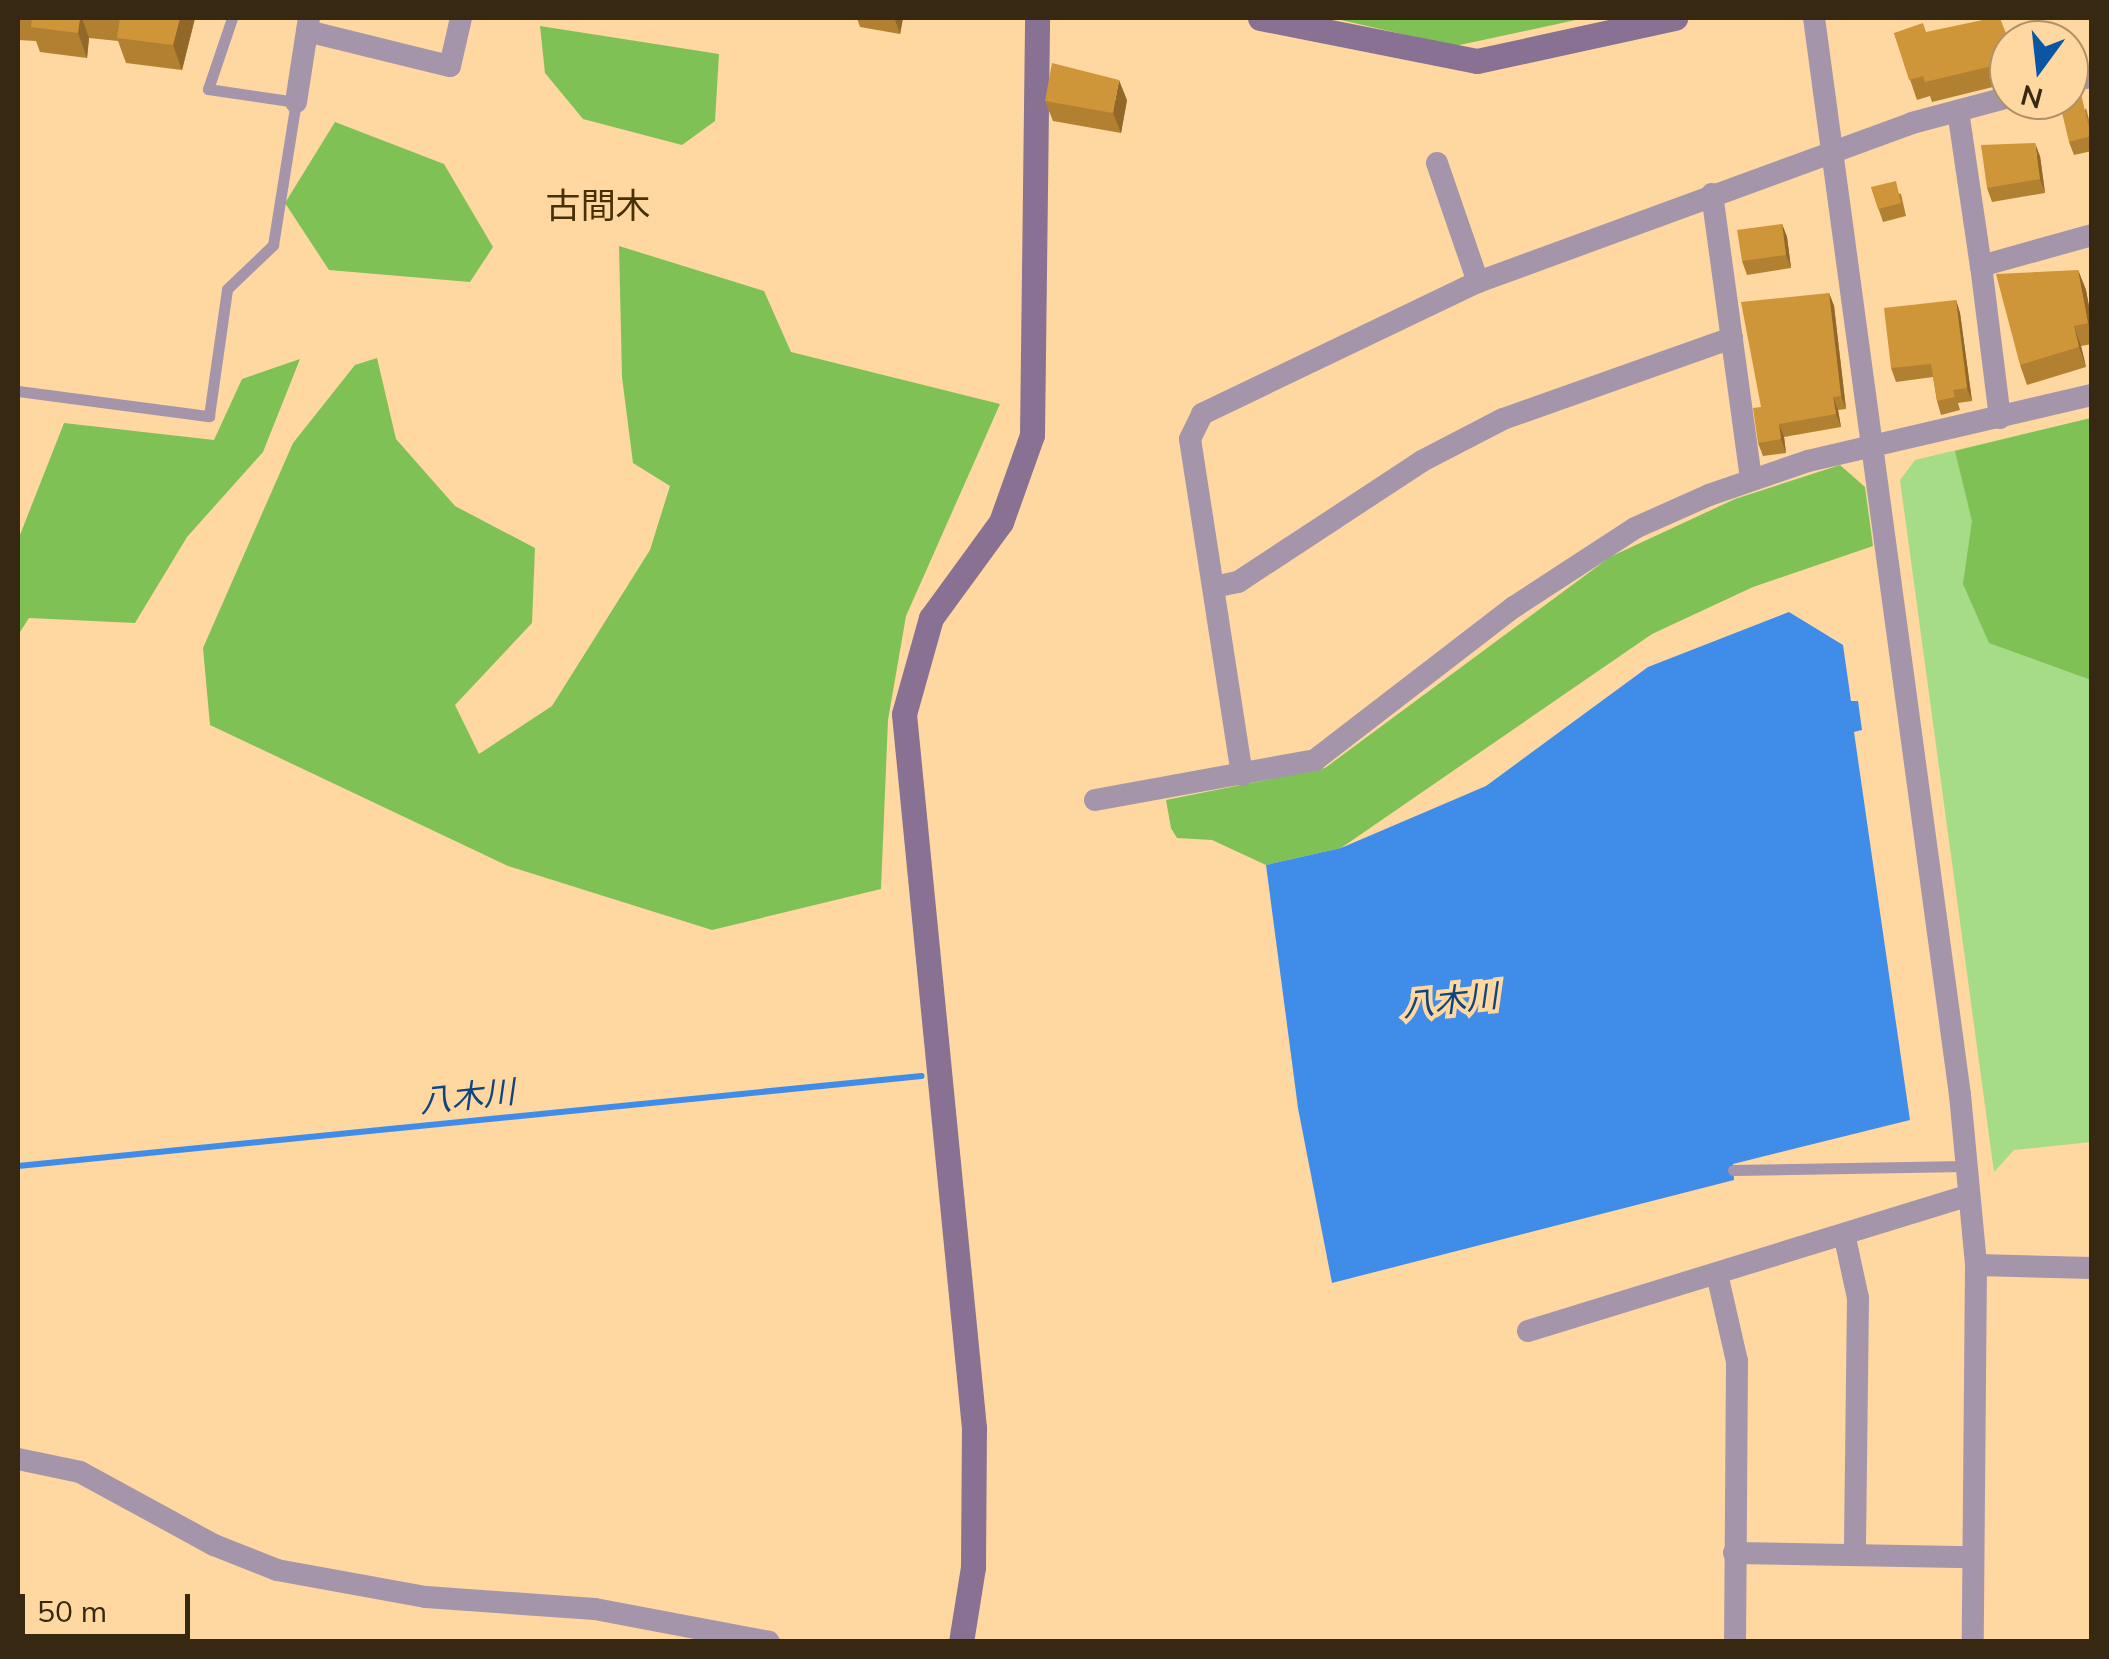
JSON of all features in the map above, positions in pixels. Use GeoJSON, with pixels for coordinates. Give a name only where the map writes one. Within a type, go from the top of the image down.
{"type":"FeatureCollection","features":[{"type":"Feature","properties":{"kind":"street"},"geometry":{"type":"LineString","coordinates":[[296,102],[308,24],[450,66],[462,18]]}},
{"type":"Feature","properties":{"kind":"street"},"geometry":{"type":"LineString","coordinates":[[961,1642],[974,1549],[974,1428],[904,714],[931,618],[1001,522],[1032,435],[1037,18]]}},
{"type":"Feature","properties":{"kind":"street"},"geometry":{"type":"LineString","coordinates":[[1260,18],[1477,60],[1675,18]]}},
{"type":"Feature","properties":{"kind":"street"},"geometry":{"type":"LineString","coordinates":[[1814,18],[1976,1265],[1973,1642]]}},
{"type":"Feature","properties":{"kind":"street"},"geometry":{"type":"LineString","coordinates":[[1242,775],[1190,439],[1202,414],[1478,282],[1712,194],[1989,102]]}},
{"type":"Feature","properties":{"kind":"street"},"geometry":{"type":"LineString","coordinates":[[1958,111],[2000,418]]}},
{"type":"Feature","properties":{"kind":"street"},"geometry":{"type":"LineString","coordinates":[[1437,162],[1478,282]]}},
{"type":"Feature","properties":{"kind":"street"},"geometry":{"type":"LineString","coordinates":[[1712,194],[1751,478]]}},
{"type":"Feature","properties":{"kind":"street"},"geometry":{"type":"LineString","coordinates":[[1981,266],[2092,234]]}},
{"type":"Feature","properties":{"kind":"street"},"geometry":{"type":"LineString","coordinates":[[1214,587],[1238,582],[1422,462],[1503,419],[1732,338]]}},
{"type":"Feature","properties":{"kind":"street"},"geometry":{"type":"LineString","coordinates":[[1095,800],[1315,760],[1514,607],[1604,548],[1751,478],[2092,395]]}},
{"type":"Feature","properties":{"kind":"street"},"geometry":{"type":"LineString","coordinates":[[1528,1331],[1845,1238],[1967,1196]]}},
{"type":"Feature","properties":{"kind":"street"},"geometry":{"type":"LineString","coordinates":[[1845,1238],[1858,1298],[1855,1554]]}},
{"type":"Feature","properties":{"kind":"street"},"geometry":{"type":"LineString","coordinates":[[1976,1265],[2092,1268]]}},
{"type":"Feature","properties":{"kind":"street"},"geometry":{"type":"LineString","coordinates":[[1718,1274],[1737,1360],[1735,1642]]}},
{"type":"Feature","properties":{"kind":"street"},"geometry":{"type":"LineString","coordinates":[[18,1459],[80,1472],[214,1544],[277,1570],[426,1598],[595,1610],[768,1642]]}},
{"type":"Feature","properties":{"kind":"street"},"geometry":{"type":"LineString","coordinates":[[1734,1554],[1974,1557]]}},
{"type":"Feature","properties":{"kind":"lane"},"geometry":{"type":"LineString","coordinates":[[18,391],[209,416],[227,288],[273,245],[296,102],[208,89],[232,18]]}},
{"type":"Feature","properties":{"kind":"lane"},"geometry":{"type":"LineString","coordinates":[[1733,1170],[1965,1166]]}},
{"type":"Feature","properties":{"kind":"green space"},"geometry":{"type":"Polygon","coordinates":[[[1332,18],[1585,18],[1455,46],[1332,18]]]}},
{"type":"Feature","properties":{"kind":"green space"},"geometry":{"type":"Polygon","coordinates":[[[540,26],[719,54],[715,121],[682,145],[583,119],[545,73],[540,26]]]}},
{"type":"Feature","properties":{"kind":"green space"},"geometry":{"type":"Polygon","coordinates":[[[335,122],[444,164],[493,247],[470,282],[329,270],[285,203],[335,122]]]}},
{"type":"Feature","properties":{"kind":"green space"},"geometry":{"type":"Polygon","coordinates":[[[619,246],[764,291],[791,352],[1000,404],[906,616],[888,720],[881,889],[712,930],[508,866],[210,725],[203,648],[293,443],[355,365],[377,358],[396,439],[455,506],[535,548],[532,623],[455,705],[479,754],[552,706],[650,550],[670,486],[633,463],[622,377],[619,246]]]}},
{"type":"Feature","properties":{"kind":"green space"},"geometry":{"type":"Polygon","coordinates":[[[300,359],[263,452],[187,537],[135,623],[29,618],[18,635],[18,540],[64,423],[214,440],[242,379],[300,359]]]}},
{"type":"Feature","properties":{"kind":"green space"},"geometry":{"type":"Polygon","coordinates":[[[2091,418],[2091,1142],[2014,1150],[1994,1172],[1900,480],[1915,460],[2091,418]]]}},
{"type":"Feature","properties":{"kind":"green space"},"geometry":{"type":"Polygon","coordinates":[[[2092,418],[2091,680],[1989,643],[1963,584],[1972,521],[1955,451],[2092,418]]]}},
{"type":"Feature","properties":{"kind":"green space"},"geometry":{"type":"Polygon","coordinates":[[[1840,465],[1865,487],[1873,546],[1753,587],[1652,634],[1341,848],[1266,865],[1212,840],[1177,838],[1171,828],[1166,800],[1325,768],[1610,557],[1735,499],[1840,465]]]}},
{"type":"Feature","properties":{"kind":"water"},"geometry":{"type":"Polygon","coordinates":[[[1789,612],[1843,645],[1851,701],[1858,701],[1862,730],[1854,732],[1910,1120],[1733,1164],[1734,1180],[1332,1283],[1298,1108],[1266,865],[1341,848],[1486,786],[1648,667],[1789,612]]]}},
{"type":"Feature","properties":{"kind":"building"},"geometry":{"type":"Polygon","coordinates":[[[32,18],[80,18],[78,33],[31,27],[32,18]]]}},
{"type":"Feature","properties":{"kind":"building"},"geometry":{"type":"Polygon","coordinates":[[[120,18],[180,18],[173,45],[117,38],[120,18]]]}},
{"type":"Feature","properties":{"kind":"building"},"geometry":{"type":"Polygon","coordinates":[[[1992,18],[2001,20],[1989,20],[1989,67],[1925,82],[1923,76],[1909,80],[1894,33],[1923,23],[1926,32],[1992,18]]]}},
{"type":"Feature","properties":{"kind":"building"},"geometry":{"type":"Polygon","coordinates":[[[1052,63],[1119,80],[1113,113],[1045,101],[1052,63]]]}},
{"type":"Feature","properties":{"kind":"building"},"geometry":{"type":"Polygon","coordinates":[[[2064,120],[2087,120],[2091,136],[2069,142],[2064,120]]]}},
{"type":"Feature","properties":{"kind":"building"},"geometry":{"type":"Polygon","coordinates":[[[2035,143],[2040,179],[1987,188],[1981,145],[2035,143]]]}},
{"type":"Feature","properties":{"kind":"building"},"geometry":{"type":"Polygon","coordinates":[[[1896,181],[1901,203],[1878,209],[1871,187],[1896,181]]]}},
{"type":"Feature","properties":{"kind":"building"},"geometry":{"type":"Polygon","coordinates":[[[1782,224],[1786,255],[1742,261],[1737,230],[1782,224]]]}},
{"type":"Feature","properties":{"kind":"building"},"geometry":{"type":"Polygon","coordinates":[[[2078,270],[2088,323],[2074,326],[2079,347],[2020,365],[1996,274],[2078,270]]]}},
{"type":"Feature","properties":{"kind":"building"},"geometry":{"type":"Polygon","coordinates":[[[1829,293],[1841,396],[1833,397],[1836,414],[1779,424],[1781,439],[1758,443],[1753,408],[1761,407],[1741,302],[1829,293]]]}},
{"type":"Feature","properties":{"kind":"building"},"geometry":{"type":"Polygon","coordinates":[[[1956,300],[1967,388],[1953,390],[1955,397],[1937,401],[1931,364],[1891,368],[1884,308],[1956,300]]]}},
{"type":"Feature","properties":{"kind":"waterway","name":"八木川"},"geometry":{"type":"LineString","coordinates":[[18,1166],[922,1076]]}},
{"type":"Feature","properties":{"kind":"district","name":"古間木"},"geometry":{"type":"Point","coordinates":[598,205]}}]}
